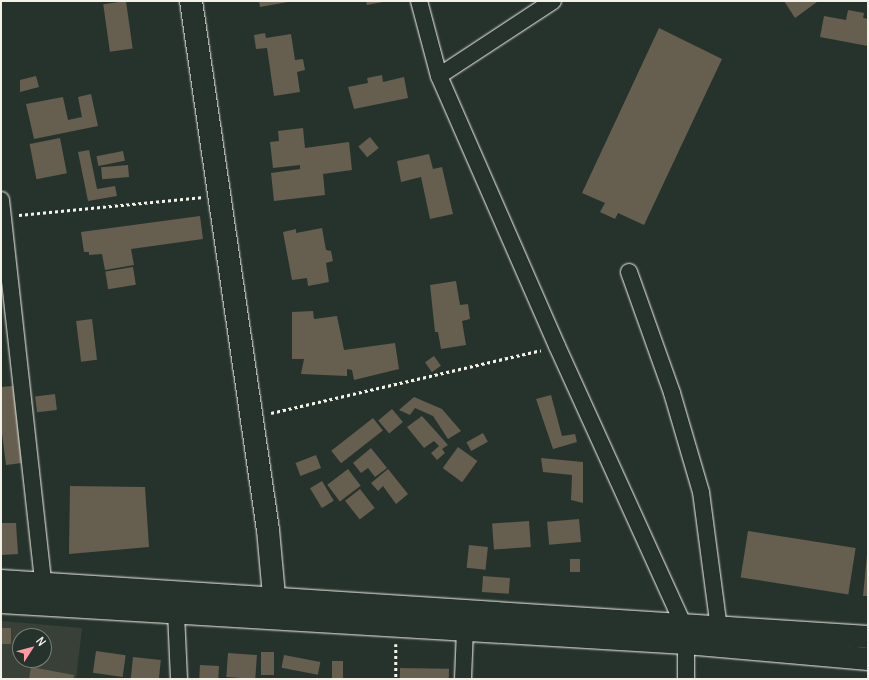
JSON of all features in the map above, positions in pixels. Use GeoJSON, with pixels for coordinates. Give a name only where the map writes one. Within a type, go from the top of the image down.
{"type":"FeatureCollection","features":[{"type":"Feature","properties":{"kind":"main road"},"geometry":{"type":"LineString","coordinates":[[191,1],[252,417],[276,609]]}},
{"type":"Feature","properties":{"kind":"main road"},"geometry":{"type":"LineString","coordinates":[[1,581],[43,583],[276,609],[396,626],[465,630],[685,635],[719,628],[868,637]]}},
{"type":"Feature","properties":{"kind":"main road"},"geometry":{"type":"LineString","coordinates":[[1,602],[176,613],[276,609],[685,635],[868,658]]}},
{"type":"Feature","properties":{"kind":"street"},"geometry":{"type":"LineString","coordinates":[[418,1],[439,76],[685,635],[686,679]]}},
{"type":"Feature","properties":{"kind":"street"},"geometry":{"type":"LineString","coordinates":[[439,76],[553,1]]}},
{"type":"Feature","properties":{"kind":"street"},"geometry":{"type":"LineString","coordinates":[[1,200],[43,583]]}},
{"type":"Feature","properties":{"kind":"street"},"geometry":{"type":"LineString","coordinates":[[629,272],[672,394],[701,492],[719,628]]}},
{"type":"Feature","properties":{"kind":"street"},"geometry":{"type":"LineString","coordinates":[[176,613],[179,679]]}},
{"type":"Feature","properties":{"kind":"street"},"geometry":{"type":"LineString","coordinates":[[464,679],[465,630]]}},
{"type":"Feature","properties":{"kind":"path"},"geometry":{"type":"LineString","coordinates":[[3,216],[219,195]]}},
{"type":"Feature","properties":{"kind":"path"},"geometry":{"type":"LineString","coordinates":[[252,417],[557,346]]}},
{"type":"Feature","properties":{"kind":"path"},"geometry":{"type":"LineString","coordinates":[[396,626],[396,679]]}},
{"type":"Feature","properties":{"kind":"shaded area"},"geometry":{"type":"Polygon","coordinates":[[[1,621],[82,628],[76,679],[1,679],[1,621]]]}},
{"type":"Feature","properties":{"kind":"building"},"geometry":{"type":"Polygon","coordinates":[[[126,1],[133,49],[110,52],[103,4],[126,1]]]}},
{"type":"Feature","properties":{"kind":"building"},"geometry":{"type":"Polygon","coordinates":[[[259,1],[288,1],[288,2],[260,7],[259,1]]]}},
{"type":"Feature","properties":{"kind":"building"},"geometry":{"type":"Polygon","coordinates":[[[366,1],[383,1],[383,2],[367,5],[366,1]]]}},
{"type":"Feature","properties":{"kind":"building"},"geometry":{"type":"Polygon","coordinates":[[[784,1],[816,1],[817,2],[795,18],[784,1]]]}},
{"type":"Feature","properties":{"kind":"building"},"geometry":{"type":"Polygon","coordinates":[[[848,10],[864,13],[863,18],[868,19],[868,46],[820,37],[824,16],[846,20],[848,10]]]}},
{"type":"Feature","properties":{"kind":"building"},"geometry":{"type":"Polygon","coordinates":[[[659,28],[722,59],[644,225],[618,213],[615,219],[600,212],[605,203],[582,193],[659,28]]]}},
{"type":"Feature","properties":{"kind":"building"},"geometry":{"type":"Polygon","coordinates":[[[265,33],[266,38],[291,34],[295,60],[303,59],[305,70],[297,72],[300,92],[274,96],[267,48],[256,49],[254,35],[265,33]]]}},
{"type":"Feature","properties":{"kind":"building"},"geometry":{"type":"Polygon","coordinates":[[[382,75],[383,82],[404,77],[408,98],[354,109],[348,87],[368,83],[367,78],[382,75]]]}},
{"type":"Feature","properties":{"kind":"building"},"geometry":{"type":"Polygon","coordinates":[[[36,76],[39,87],[20,92],[20,80],[36,76]]]}},
{"type":"Feature","properties":{"kind":"building"},"geometry":{"type":"Polygon","coordinates":[[[91,94],[98,126],[34,139],[26,104],[63,97],[68,120],[82,117],[78,97],[91,94]]]}},
{"type":"Feature","properties":{"kind":"building"},"geometry":{"type":"Polygon","coordinates":[[[303,128],[305,148],[349,142],[352,170],[323,174],[325,195],[274,201],[271,173],[300,169],[300,165],[273,168],[270,142],[279,141],[278,131],[303,128]]]}},
{"type":"Feature","properties":{"kind":"building"},"geometry":{"type":"Polygon","coordinates":[[[370,137],[379,148],[367,157],[358,146],[370,137]]]}},
{"type":"Feature","properties":{"kind":"building"},"geometry":{"type":"Polygon","coordinates":[[[60,138],[67,173],[36,179],[30,144],[60,138]]]}},
{"type":"Feature","properties":{"kind":"building"},"geometry":{"type":"Polygon","coordinates":[[[89,150],[97,189],[115,186],[117,196],[88,201],[78,152],[89,150]]]}},
{"type":"Feature","properties":{"kind":"building"},"geometry":{"type":"Polygon","coordinates":[[[123,151],[125,161],[98,166],[96,156],[123,151]]]}},
{"type":"Feature","properties":{"kind":"building"},"geometry":{"type":"Polygon","coordinates":[[[429,154],[433,169],[442,167],[453,214],[430,219],[421,177],[401,182],[397,161],[429,154]]]}},
{"type":"Feature","properties":{"kind":"building"},"geometry":{"type":"Polygon","coordinates":[[[128,165],[129,177],[102,179],[101,167],[128,165]]]}},
{"type":"Feature","properties":{"kind":"building"},"geometry":{"type":"Polygon","coordinates":[[[200,216],[203,239],[131,249],[134,265],[105,270],[102,254],[89,255],[89,252],[84,252],[81,232],[200,216]]]}},
{"type":"Feature","properties":{"kind":"building"},"geometry":{"type":"Polygon","coordinates":[[[322,228],[326,250],[331,251],[333,261],[326,263],[329,282],[308,286],[307,278],[292,280],[283,232],[296,229],[296,233],[322,228]]]}},
{"type":"Feature","properties":{"kind":"building"},"geometry":{"type":"Polygon","coordinates":[[[133,267],[136,285],[108,289],[105,271],[133,267]]]}},
{"type":"Feature","properties":{"kind":"building"},"geometry":{"type":"Polygon","coordinates":[[[456,281],[460,305],[468,304],[470,319],[462,321],[466,345],[441,349],[438,332],[435,332],[430,285],[456,281]]]}},
{"type":"Feature","properties":{"kind":"building"},"geometry":{"type":"Polygon","coordinates":[[[313,311],[314,319],[337,316],[344,350],[395,343],[399,369],[354,380],[352,370],[347,369],[347,376],[301,374],[304,359],[292,359],[292,312],[313,311]]]}},
{"type":"Feature","properties":{"kind":"building"},"geometry":{"type":"Polygon","coordinates":[[[92,319],[97,360],[81,362],[76,321],[92,319]]]}},
{"type":"Feature","properties":{"kind":"building"},"geometry":{"type":"Polygon","coordinates":[[[434,356],[441,366],[432,372],[425,362],[434,356]]]}},
{"type":"Feature","properties":{"kind":"building"},"geometry":{"type":"Polygon","coordinates":[[[13,386],[22,463],[6,465],[1,425],[1,387],[13,386]]]}},
{"type":"Feature","properties":{"kind":"building"},"geometry":{"type":"Polygon","coordinates":[[[55,394],[57,410],[37,412],[35,396],[55,394]]]}},
{"type":"Feature","properties":{"kind":"building"},"geometry":{"type":"Polygon","coordinates":[[[551,395],[562,436],[575,434],[577,442],[553,449],[536,399],[551,395]]]}},
{"type":"Feature","properties":{"kind":"building"},"geometry":{"type":"Polygon","coordinates":[[[414,397],[442,409],[461,431],[448,439],[433,416],[415,408],[410,415],[399,410],[414,397]]]}},
{"type":"Feature","properties":{"kind":"building"},"geometry":{"type":"Polygon","coordinates":[[[392,409],[403,422],[389,434],[378,421],[392,409]]]}},
{"type":"Feature","properties":{"kind":"building"},"geometry":{"type":"Polygon","coordinates":[[[422,416],[448,445],[442,449],[445,453],[437,460],[431,453],[439,446],[434,441],[424,448],[407,427],[422,416]]]}},
{"type":"Feature","properties":{"kind":"building"},"geometry":{"type":"Polygon","coordinates":[[[373,418],[383,431],[341,463],[331,451],[373,418]]]}},
{"type":"Feature","properties":{"kind":"building"},"geometry":{"type":"Polygon","coordinates":[[[483,433],[488,442],[471,451],[466,442],[483,433]]]}},
{"type":"Feature","properties":{"kind":"building"},"geometry":{"type":"Polygon","coordinates":[[[458,447],[477,461],[462,482],[443,468],[458,447]]]}},
{"type":"Feature","properties":{"kind":"building"},"geometry":{"type":"Polygon","coordinates":[[[371,448],[387,468],[375,477],[368,468],[361,473],[353,463],[371,448]]]}},
{"type":"Feature","properties":{"kind":"building"},"geometry":{"type":"Polygon","coordinates":[[[316,455],[321,468],[300,476],[295,463],[316,455]]]}},
{"type":"Feature","properties":{"kind":"building"},"geometry":{"type":"Polygon","coordinates":[[[541,458],[583,462],[583,503],[571,500],[572,475],[543,472],[541,458]]]}},
{"type":"Feature","properties":{"kind":"building"},"geometry":{"type":"Polygon","coordinates":[[[348,469],[361,486],[340,501],[327,485],[348,469]]]}},
{"type":"Feature","properties":{"kind":"building"},"geometry":{"type":"Polygon","coordinates":[[[388,469],[408,494],[396,504],[383,486],[378,491],[371,483],[388,469]]]}},
{"type":"Feature","properties":{"kind":"building"},"geometry":{"type":"Polygon","coordinates":[[[322,481],[334,501],[322,508],[310,488],[322,481]]]}},
{"type":"Feature","properties":{"kind":"building"},"geometry":{"type":"Polygon","coordinates":[[[70,486],[145,487],[149,547],[69,554],[70,486]]]}},
{"type":"Feature","properties":{"kind":"building"},"geometry":{"type":"Polygon","coordinates":[[[360,489],[375,508],[360,520],[345,501],[360,489]]]}},
{"type":"Feature","properties":{"kind":"building"},"geometry":{"type":"Polygon","coordinates":[[[579,519],[581,542],[549,545],[547,522],[579,519]]]}},
{"type":"Feature","properties":{"kind":"building"},"geometry":{"type":"Polygon","coordinates":[[[529,521],[531,547],[494,550],[492,524],[529,521]]]}},
{"type":"Feature","properties":{"kind":"building"},"geometry":{"type":"Polygon","coordinates":[[[1,523],[16,523],[18,554],[1,555],[1,523]]]}},
{"type":"Feature","properties":{"kind":"building"},"geometry":{"type":"Polygon","coordinates":[[[748,531],[856,548],[848,594],[741,577],[748,531]]]}},
{"type":"Feature","properties":{"kind":"building"},"geometry":{"type":"Polygon","coordinates":[[[469,545],[488,547],[485,570],[467,568],[469,545]]]}},
{"type":"Feature","properties":{"kind":"building"},"geometry":{"type":"Polygon","coordinates":[[[867,555],[868,596],[863,596],[867,555]]]}},
{"type":"Feature","properties":{"kind":"building"},"geometry":{"type":"Polygon","coordinates":[[[570,559],[580,559],[580,572],[570,572],[570,559]]]}},
{"type":"Feature","properties":{"kind":"building"},"geometry":{"type":"Polygon","coordinates":[[[483,576],[510,578],[509,594],[482,592],[483,576]]]}},
{"type":"Feature","properties":{"kind":"building"},"geometry":{"type":"Polygon","coordinates":[[[1,628],[11,628],[11,644],[1,644],[1,628]]]}},
{"type":"Feature","properties":{"kind":"building"},"geometry":{"type":"Polygon","coordinates":[[[96,651],[126,655],[123,677],[93,673],[96,651]]]}},
{"type":"Feature","properties":{"kind":"building"},"geometry":{"type":"Polygon","coordinates":[[[261,652],[274,652],[274,675],[261,675],[261,652]]]}},
{"type":"Feature","properties":{"kind":"building"},"geometry":{"type":"Polygon","coordinates":[[[228,653],[257,655],[255,679],[226,677],[228,653]]]}},
{"type":"Feature","properties":{"kind":"building"},"geometry":{"type":"Polygon","coordinates":[[[284,655],[320,662],[318,675],[282,668],[284,655]]]}},
{"type":"Feature","properties":{"kind":"building"},"geometry":{"type":"Polygon","coordinates":[[[133,657],[161,660],[159,679],[131,678],[133,657]]]}},
{"type":"Feature","properties":{"kind":"building"},"geometry":{"type":"Polygon","coordinates":[[[332,661],[343,661],[343,679],[332,679],[332,661]]]}},
{"type":"Feature","properties":{"kind":"building"},"geometry":{"type":"Polygon","coordinates":[[[200,665],[219,666],[218,679],[199,679],[200,665]]]}},
{"type":"Feature","properties":{"kind":"building"},"geometry":{"type":"Polygon","coordinates":[[[31,668],[74,675],[73,679],[29,679],[31,668]]]}},
{"type":"Feature","properties":{"kind":"building"},"geometry":{"type":"Polygon","coordinates":[[[400,668],[449,669],[449,679],[400,679],[400,668]]]}}]}
